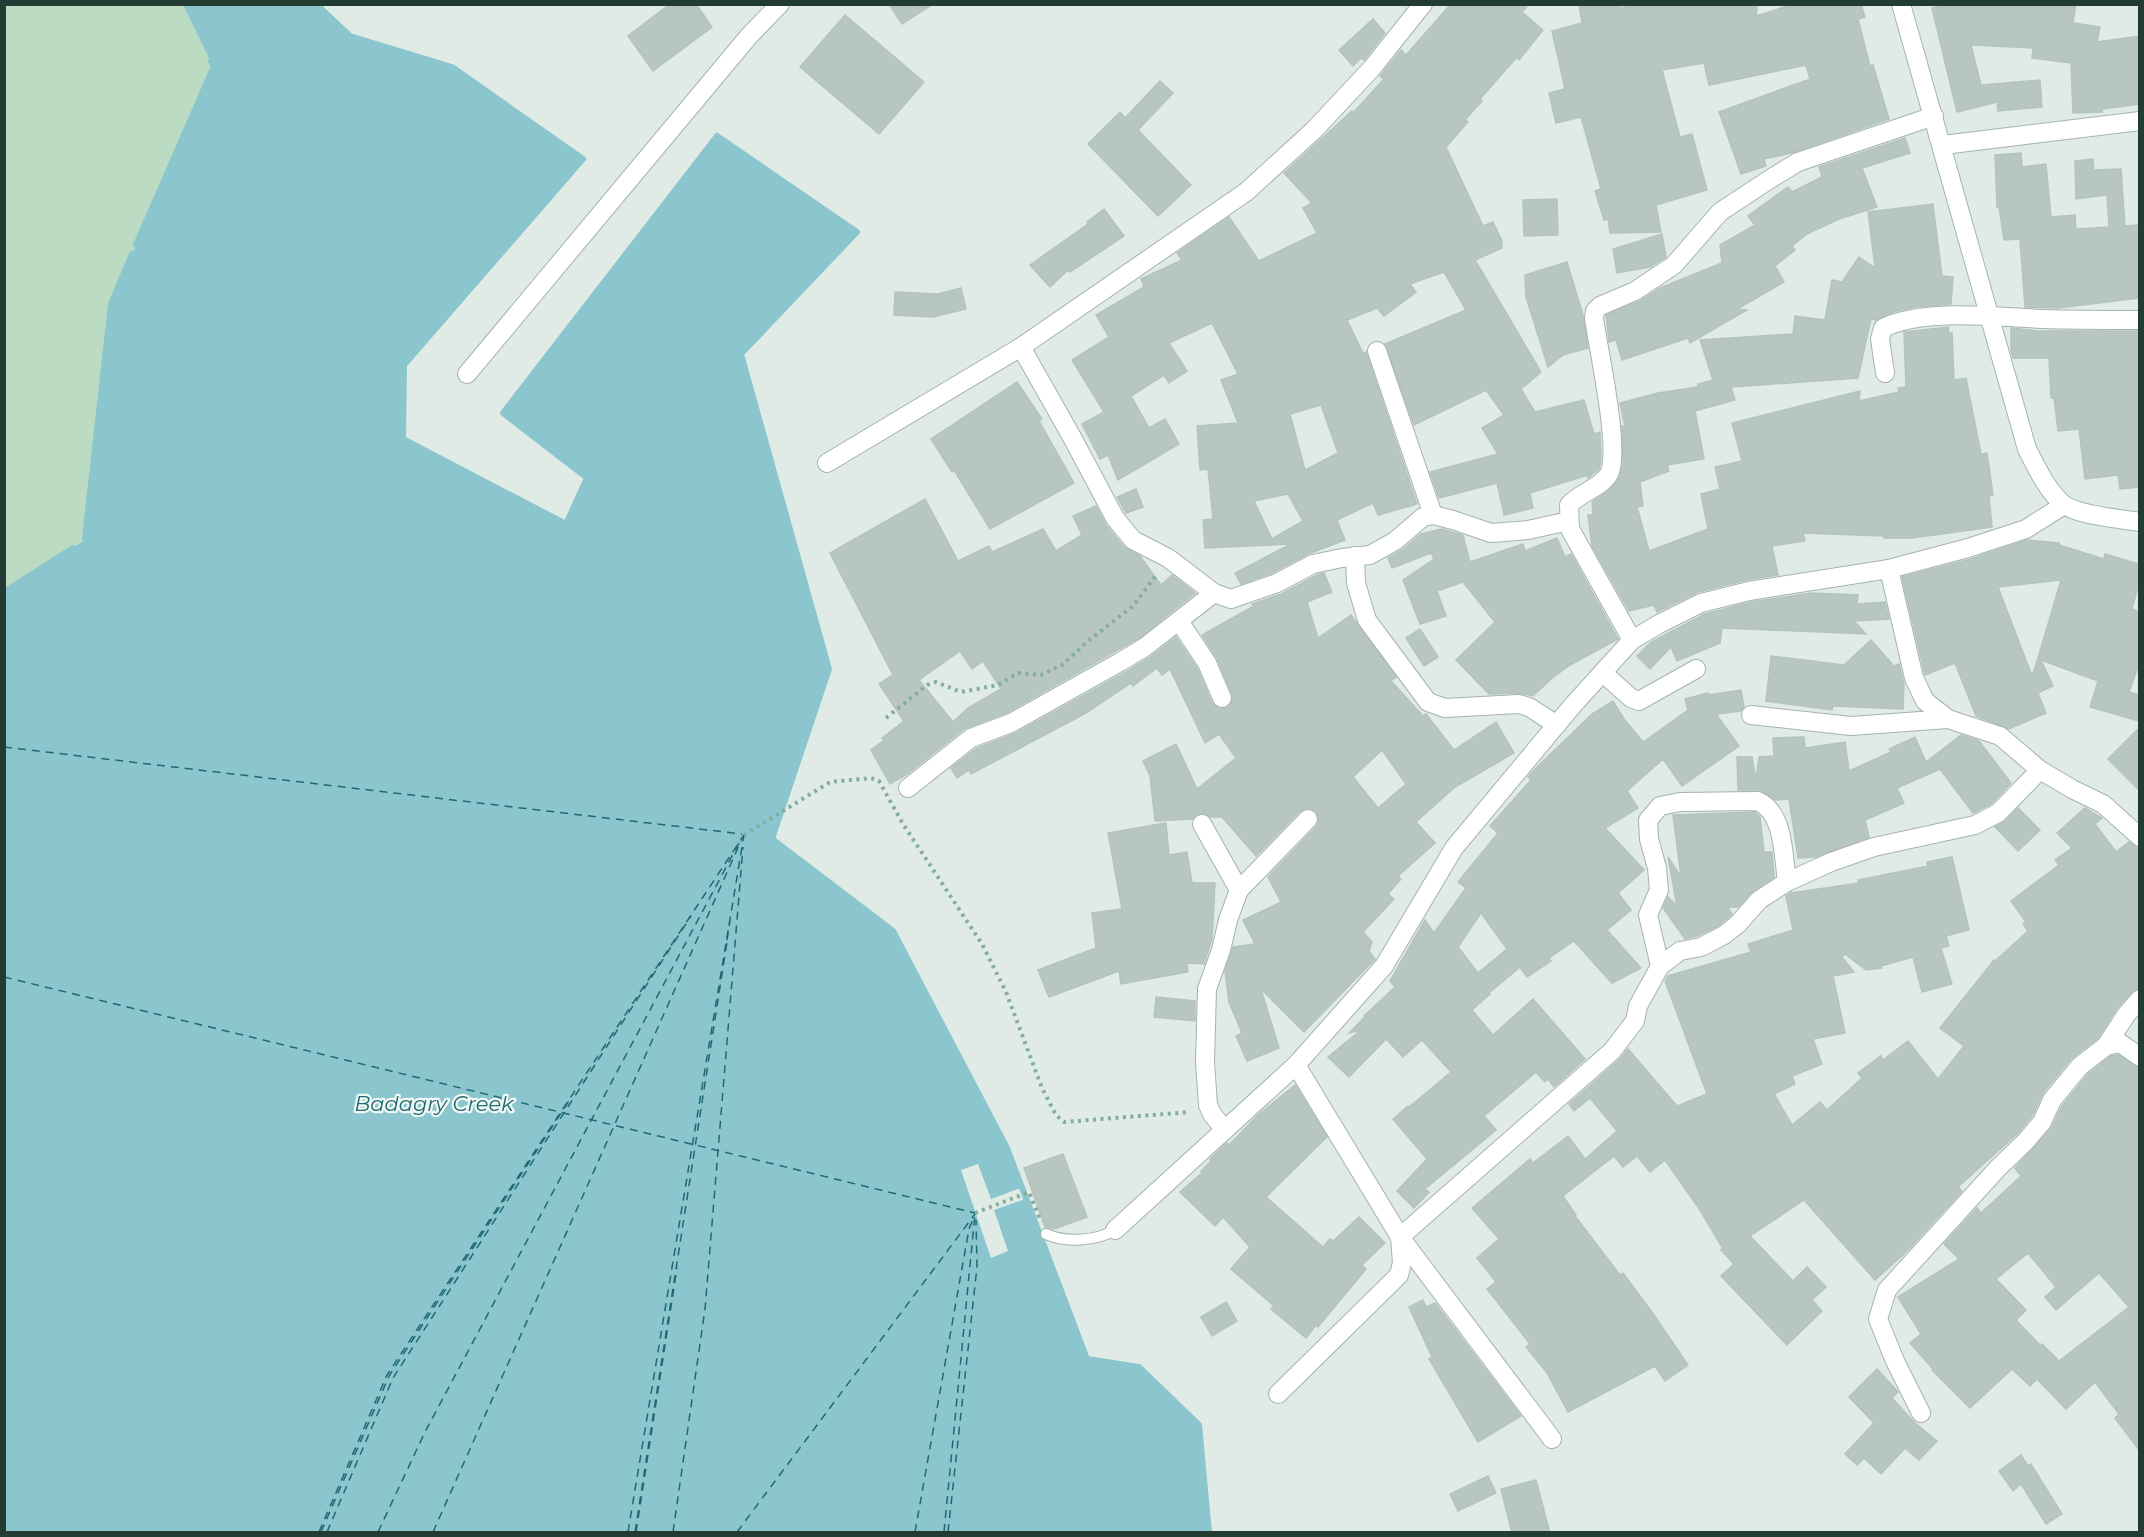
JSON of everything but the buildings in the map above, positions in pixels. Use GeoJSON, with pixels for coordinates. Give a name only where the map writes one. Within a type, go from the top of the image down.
{"type":"FeatureCollection","features":[{"type":"Feature","properties":{"kind":"street"},"geometry":{"type":"LineString","coordinates":[[467,374],[749,36],[780,4]]}},
{"type":"Feature","properties":{"kind":"street"},"geometry":{"type":"LineString","coordinates":[[827,463],[1021,347],[1246,192],[1314,130],[1372,69],[1423,4]]}},
{"type":"Feature","properties":{"kind":"street"},"geometry":{"type":"LineString","coordinates":[[1901,4],[2027,449],[2043,480],[2064,505],[2086,513],[2139,522]]}},
{"type":"Feature","properties":{"kind":"street"},"geometry":{"type":"LineString","coordinates":[[1632,640],[1570,529],[1569,521],[1569,505],[1607,476],[1612,462],[1605,382],[1594,318],[1595,311],[1600,306],[1635,291],[1674,265],[1720,212],[1798,162],[1934,116]]}},
{"type":"Feature","properties":{"kind":"street"},"geometry":{"type":"LineString","coordinates":[[1942,145],[2139,121]]}},
{"type":"Feature","properties":{"kind":"street"},"geometry":{"type":"LineString","coordinates":[[1885,373],[1880,339],[1882,328],[1896,321],[1929,317],[1988,316],[2139,320]]}},
{"type":"Feature","properties":{"kind":"street"},"geometry":{"type":"LineString","coordinates":[[1021,347],[1115,518],[1133,540],[1168,558],[1214,593],[1230,599],[1276,583],[1313,564],[1370,555],[1395,541],[1423,517],[1432,515],[1491,533],[1528,530],[1569,521]]}},
{"type":"Feature","properties":{"kind":"street"},"geometry":{"type":"LineString","coordinates":[[1377,351],[1432,515]]}},
{"type":"Feature","properties":{"kind":"street"},"geometry":{"type":"LineString","coordinates":[[1115,1230],[1296,1065],[1384,966],[1455,849],[1557,725],[1632,640],[1701,603],[1749,591],[1889,569],[1968,548],[2026,529],[2064,505]]}},
{"type":"Feature","properties":{"kind":"street"},"geometry":{"type":"LineString","coordinates":[[1355,556],[1356,583],[1367,620],[1428,702],[1445,708],[1519,704],[1557,725]]}},
{"type":"Feature","properties":{"kind":"street"},"geometry":{"type":"LineString","coordinates":[[1889,569],[1914,678],[1925,700],[1948,719],[2000,736],[2040,770],[2103,804],[2139,837]]}},
{"type":"Feature","properties":{"kind":"street"},"geometry":{"type":"LineString","coordinates":[[908,788],[971,738],[1011,723],[1145,647],[1214,593]]}},
{"type":"Feature","properties":{"kind":"street"},"geometry":{"type":"LineString","coordinates":[[1179,621],[1208,663],[1222,698]]}},
{"type":"Feature","properties":{"kind":"street"},"geometry":{"type":"LineString","coordinates":[[1602,673],[1631,698],[1639,701],[1696,669]]}},
{"type":"Feature","properties":{"kind":"street"},"geometry":{"type":"LineString","coordinates":[[1751,715],[1851,726],[1948,719]]}},
{"type":"Feature","properties":{"kind":"street"},"geometry":{"type":"LineString","coordinates":[[1400,1237],[1612,1050],[1635,1021],[1638,1006],[1660,966],[1680,951],[1701,947],[1724,935],[1738,924],[1759,900],[1787,882],[1831,862],[1874,847],[1975,825],[1998,813],[2040,770]]}},
{"type":"Feature","properties":{"kind":"street"},"geometry":{"type":"LineString","coordinates":[[1660,966],[1648,915],[1659,890],[1657,868],[1649,839],[1648,820],[1660,806],[1680,802],[1758,801],[1768,806],[1777,819],[1787,882]]}},
{"type":"Feature","properties":{"kind":"street"},"geometry":{"type":"LineString","coordinates":[[1225,1130],[1208,1105],[1205,1062],[1207,989],[1221,950],[1227,920],[1239,890],[1308,819]]}},
{"type":"Feature","properties":{"kind":"street"},"geometry":{"type":"LineString","coordinates":[[1202,824],[1239,890]]}},
{"type":"Feature","properties":{"kind":"street"},"geometry":{"type":"LineString","coordinates":[[1921,1413],[1878,1319],[1887,1290],[2042,1122],[2052,1100],[2080,1066],[2106,1046],[2139,999]]}},
{"type":"Feature","properties":{"kind":"street"},"geometry":{"type":"LineString","coordinates":[[2106,1046],[2120,1043],[2139,1057]]}},
{"type":"Feature","properties":{"kind":"street"},"geometry":{"type":"LineString","coordinates":[[1296,1065],[1400,1237],[1552,1439]]}},
{"type":"Feature","properties":{"kind":"street"},"geometry":{"type":"LineString","coordinates":[[1278,1394],[1399,1275],[1402,1263],[1400,1237]]}},
{"type":"Feature","properties":{"kind":"lane"},"geometry":{"type":"LineString","coordinates":[[1046,1234],[1064,1239],[1080,1239],[1108,1234],[1115,1230]]}},
{"type":"Feature","properties":{"kind":"path"},"geometry":{"type":"LineString","coordinates":[[886,718],[927,685],[936,682],[961,692],[998,685],[1018,673],[1041,675],[1062,664],[1133,606],[1168,558]]}},
{"type":"Feature","properties":{"kind":"path"},"geometry":{"type":"LineString","coordinates":[[744,835],[830,782],[871,778],[879,781],[903,824],[982,944],[1006,992],[1042,1088],[1056,1115],[1064,1122],[1188,1112],[1212,1114]]}},
{"type":"Feature","properties":{"kind":"path"},"geometry":{"type":"LineString","coordinates":[[975,1213],[1029,1192],[1046,1234]]}},
{"type":"Feature","properties":{"kind":"green space"},"geometry":{"type":"Polygon","coordinates":[[[5,5],[183,5],[214,66],[111,304],[85,541],[5,592],[5,5]]]}},
{"type":"Feature","properties":{"kind":"water","name":"Badagry Creek"},"geometry":{"type":"Polygon","coordinates":[[[183,5],[316,5],[350,36],[452,67],[583,159],[404,365],[403,439],[565,524],[586,478],[503,413],[717,136],[857,232],[742,354],[829,669],[772,839],[893,931],[1007,1148],[1087,1359],[1139,1367],[1199,1425],[1209,1532],[5,1532],[5,592],[85,540],[111,304],[213,66],[183,5]]]}},
{"type":"Feature","properties":{"kind":"pier"},"geometry":{"type":"Polygon","coordinates":[[[978,1164],[991,1199],[1023,1187],[1028,1198],[994,1210],[1008,1251],[991,1258],[961,1170],[978,1164]]]}},
{"type":"Feature","properties":{"kind":"waterway"},"geometry":{"type":"LineString","coordinates":[[316,4],[350,36],[452,67],[583,159],[404,365],[403,439],[566,524],[587,478],[503,413],[717,136],[857,232],[741,354],[829,669],[772,839],[893,931],[1007,1148],[1087,1359],[1139,1367],[1199,1425],[1209,1532]]}},
{"type":"Feature","properties":{"kind":"waterway"},"geometry":{"type":"LineString","coordinates":[[136,245],[214,66],[211,61]]}},
{"type":"Feature","properties":{"kind":"waterway"},"geometry":{"type":"LineString","coordinates":[[85,538],[111,304],[132,254]]}},
{"type":"Feature","properties":{"kind":"waterway"},"geometry":{"type":"LineString","coordinates":[[4,592],[73,548]]}},
{"type":"Feature","properties":{"kind":"ferry route"},"geometry":{"type":"LineString","coordinates":[[4,747],[742,834]]}},
{"type":"Feature","properties":{"kind":"ferry route"},"geometry":{"type":"LineString","coordinates":[[319,1532],[387,1375],[744,835]]}},
{"type":"Feature","properties":{"kind":"ferry route"},"geometry":{"type":"LineString","coordinates":[[628,1532],[744,835]]}},
{"type":"Feature","properties":{"kind":"ferry route"},"geometry":{"type":"LineString","coordinates":[[433,1532],[741,841]]}},
{"type":"Feature","properties":{"kind":"ferry route"},"geometry":{"type":"LineString","coordinates":[[378,1532],[425,1432],[739,843]]}},
{"type":"Feature","properties":{"kind":"ferry route"},"geometry":{"type":"LineString","coordinates":[[673,1532],[705,1309],[743,847]]}},
{"type":"Feature","properties":{"kind":"ferry route"},"geometry":{"type":"LineString","coordinates":[[327,1532],[393,1378],[691,916]]}},
{"type":"Feature","properties":{"kind":"ferry route"},"geometry":{"type":"LineString","coordinates":[[727,940],[730,921]]}},
{"type":"Feature","properties":{"kind":"ferry route"},"geometry":{"type":"LineString","coordinates":[[635,1532],[727,942]]}},
{"type":"Feature","properties":{"kind":"ferry route"},"geometry":{"type":"LineString","coordinates":[[4,977],[975,1213]]}},
{"type":"Feature","properties":{"kind":"ferry route"},"geometry":{"type":"LineString","coordinates":[[321,1532],[389,1376],[569,1101]]}},
{"type":"Feature","properties":{"kind":"ferry route"},"geometry":{"type":"LineString","coordinates":[[737,1532],[975,1214]]}},
{"type":"Feature","properties":{"kind":"ferry route"},"geometry":{"type":"LineString","coordinates":[[944,1532],[975,1214]]}},
{"type":"Feature","properties":{"kind":"ferry route"},"geometry":{"type":"LineString","coordinates":[[915,1532],[969,1229],[974,1217]]}},
{"type":"Feature","properties":{"kind":"ferry route"},"geometry":{"type":"LineString","coordinates":[[948,1532],[977,1267],[976,1220]]}},
{"type":"Feature","properties":{"kind":"ferry route"},"geometry":{"type":"LineString","coordinates":[[636,1532],[677,1268]]}}]}
